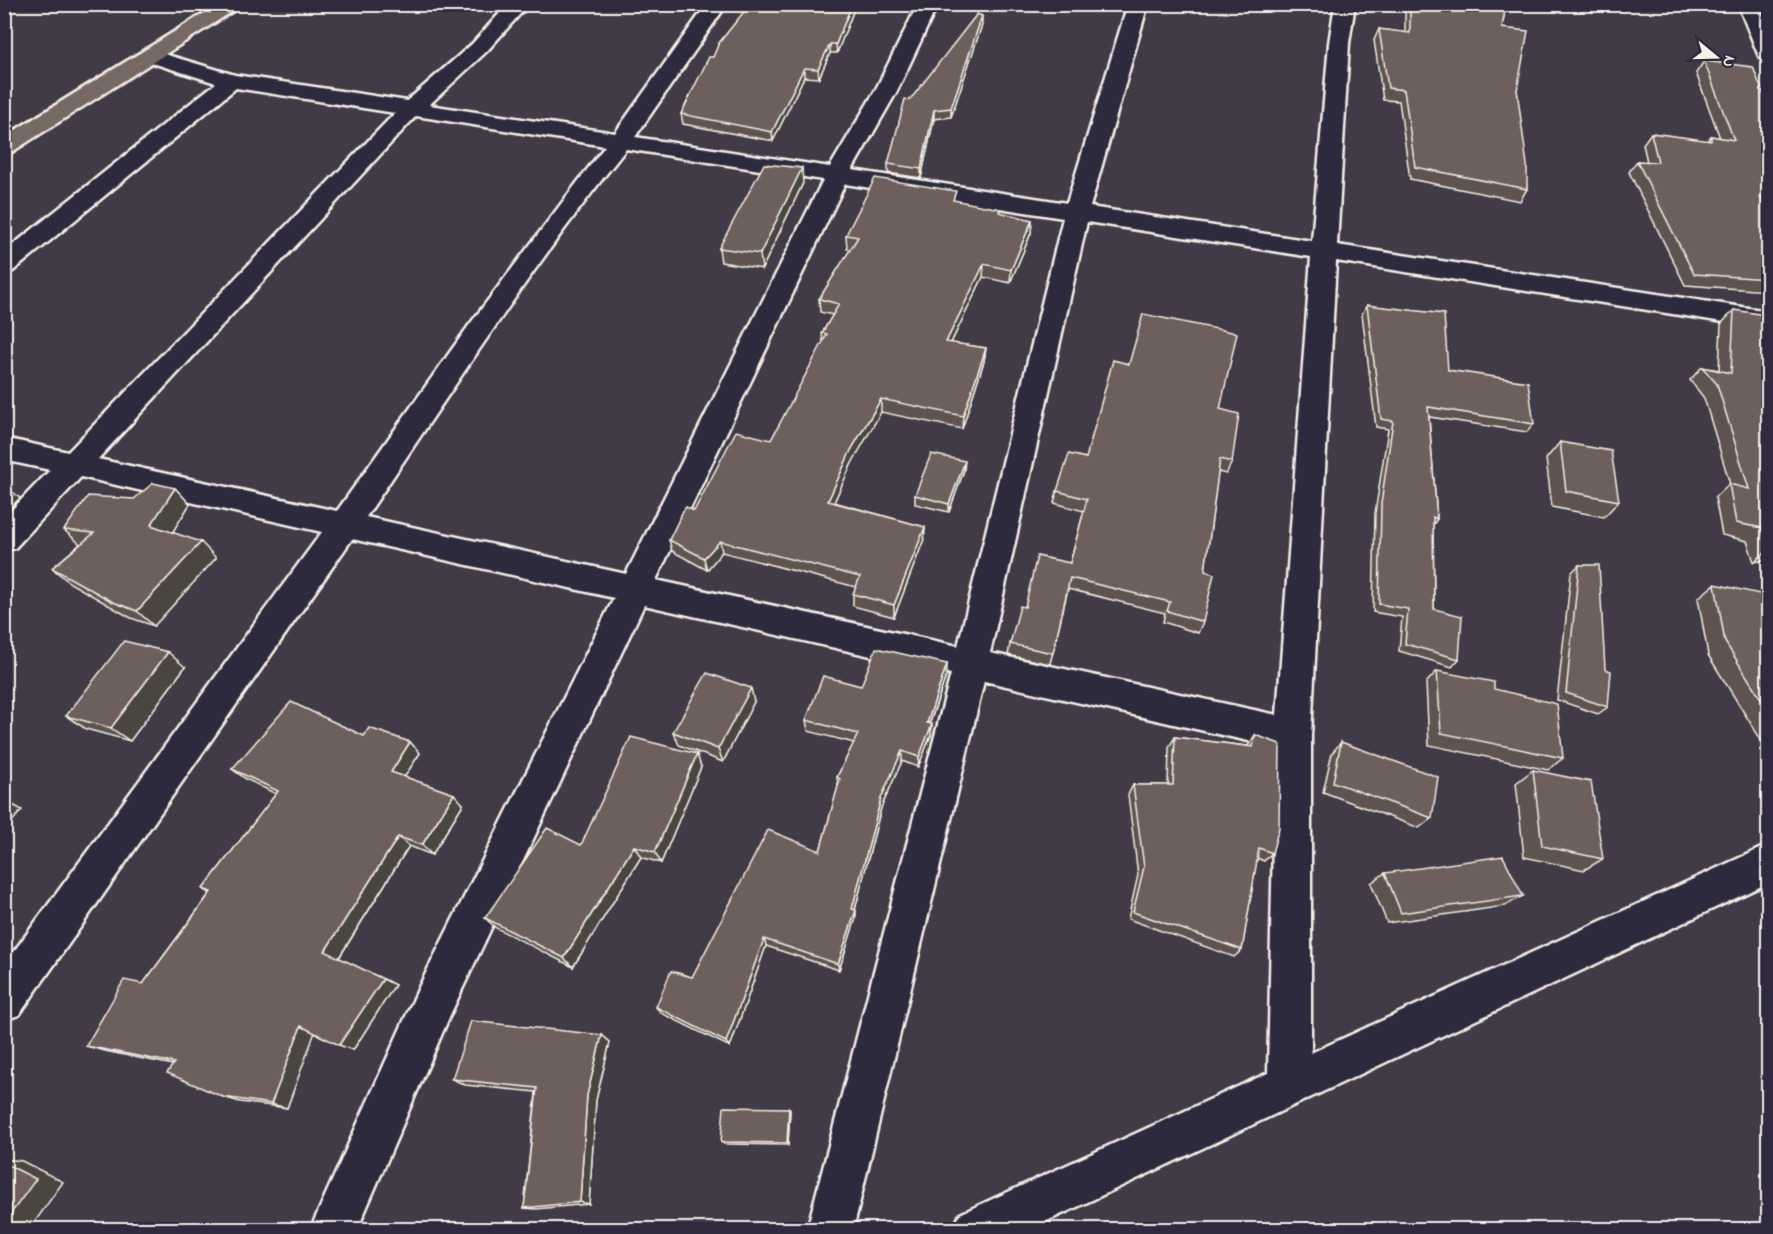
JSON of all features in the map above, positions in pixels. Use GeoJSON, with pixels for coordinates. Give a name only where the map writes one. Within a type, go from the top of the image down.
{"type":"FeatureCollection","features":[{"type":"Feature","properties":{"kind":"main road"},"geometry":{"type":"LineString","coordinates":[[4,147],[234,4]]}},
{"type":"Feature","properties":{"kind":"street"},"geometry":{"type":"LineString","coordinates":[[4,539],[410,110],[479,48],[519,4]]}},
{"type":"Feature","properties":{"kind":"street"},"geometry":{"type":"LineString","coordinates":[[4,1000],[345,524],[479,330],[585,185],[620,142],[717,4]]}},
{"type":"Feature","properties":{"kind":"street"},"geometry":{"type":"LineString","coordinates":[[333,1230],[435,1000],[837,175],[886,91],[928,4]]}},
{"type":"Feature","properties":{"kind":"street"},"geometry":{"type":"LineString","coordinates":[[830,1230],[1024,446],[1077,211],[1138,4]]}},
{"type":"Feature","properties":{"kind":"street"},"geometry":{"type":"LineString","coordinates":[[1289,1085],[1293,735],[1324,250],[1339,44],[1345,4]]}},
{"type":"Feature","properties":{"kind":"street"},"geometry":{"type":"LineString","coordinates":[[1748,4],[1768,54]]}},
{"type":"Feature","properties":{"kind":"street"},"geometry":{"type":"LineString","coordinates":[[150,56],[232,81],[1768,320]]}},
{"type":"Feature","properties":{"kind":"street"},"geometry":{"type":"LineString","coordinates":[[4,265],[232,81]]}},
{"type":"Feature","properties":{"kind":"street"},"geometry":{"type":"LineString","coordinates":[[4,449],[1293,735]]}},
{"type":"Feature","properties":{"kind":"street"},"geometry":{"type":"LineString","coordinates":[[976,1230],[1768,864]]}},
{"type":"Feature","properties":{"kind":"building"},"geometry":{"type":"Polygon","coordinates":[[[750,4],[852,4],[836,44],[830,44],[818,69],[804,68],[772,132],[681,114],[709,57],[713,57],[719,43],[750,4]]]}},
{"type":"Feature","properties":{"kind":"building"},"geometry":{"type":"Polygon","coordinates":[[[1410,4],[1506,4],[1502,28],[1528,31],[1517,90],[1527,165],[1527,189],[1415,167],[1404,90],[1388,88],[1379,29],[1410,33],[1410,4]]]}},
{"type":"Feature","properties":{"kind":"building"},"geometry":{"type":"Polygon","coordinates":[[[977,14],[982,16],[951,108],[934,110],[921,169],[888,164],[905,99],[910,100],[977,14]]]}},
{"type":"Feature","properties":{"kind":"building"},"geometry":{"type":"Polygon","coordinates":[[[1704,61],[1753,67],[1768,106],[1768,198],[1760,197],[1768,213],[1768,279],[1694,274],[1637,161],[1658,162],[1651,133],[1711,141],[1711,136],[1734,140],[1704,61]]]}},
{"type":"Feature","properties":{"kind":"building"},"geometry":{"type":"Polygon","coordinates":[[[764,164],[802,168],[760,254],[719,248],[764,164]]]}},
{"type":"Feature","properties":{"kind":"building"},"geometry":{"type":"Polygon","coordinates":[[[875,178],[956,191],[953,200],[1000,209],[999,212],[1032,220],[1011,270],[984,264],[946,342],[986,348],[963,416],[881,399],[851,450],[828,501],[925,527],[894,605],[853,594],[860,577],[720,541],[704,558],[669,540],[686,507],[694,511],[736,431],[771,440],[827,334],[822,333],[839,304],[819,299],[858,237],[846,235],[875,178]]]}},
{"type":"Feature","properties":{"kind":"building"},"geometry":{"type":"Polygon","coordinates":[[[1367,305],[1444,314],[1448,370],[1528,382],[1534,424],[1428,407],[1437,519],[1433,517],[1434,609],[1462,616],[1459,659],[1405,644],[1408,609],[1379,604],[1381,504],[1393,421],[1381,419],[1367,305]]]}},
{"type":"Feature","properties":{"kind":"building"},"geometry":{"type":"Polygon","coordinates":[[[1734,310],[1765,315],[1768,549],[1762,528],[1736,523],[1729,484],[1749,489],[1717,384],[1702,367],[1731,373],[1734,310]]]}},
{"type":"Feature","properties":{"kind":"building"},"geometry":{"type":"Polygon","coordinates":[[[1143,314],[1237,333],[1220,409],[1239,414],[1232,462],[1220,459],[1205,571],[1214,574],[1203,622],[1167,611],[1170,602],[1070,578],[1053,653],[1010,644],[1020,606],[1025,607],[1037,556],[1070,563],[1087,499],[1057,491],[1069,454],[1086,458],[1113,360],[1129,364],[1143,314]]]}},
{"type":"Feature","properties":{"kind":"building"},"geometry":{"type":"Polygon","coordinates":[[[1560,442],[1611,451],[1619,501],[1566,491],[1560,442]]]}},
{"type":"Feature","properties":{"kind":"building"},"geometry":{"type":"Polygon","coordinates":[[[931,454],[965,461],[949,504],[915,495],[931,454]]]}},
{"type":"Feature","properties":{"kind":"building"},"geometry":{"type":"Polygon","coordinates":[[[153,483],[175,488],[151,525],[201,542],[137,611],[113,602],[52,568],[94,533],[64,530],[88,496],[134,499],[153,483]]]}},
{"type":"Feature","properties":{"kind":"building"},"geometry":{"type":"Polygon","coordinates":[[[1579,565],[1599,565],[1605,669],[1611,671],[1608,707],[1566,693],[1579,565]]]}},
{"type":"Feature","properties":{"kind":"building"},"geometry":{"type":"Polygon","coordinates":[[[1715,584],[1760,594],[1768,638],[1768,710],[1725,642],[1715,584]]]}},
{"type":"Feature","properties":{"kind":"building"},"geometry":{"type":"Polygon","coordinates":[[[124,641],[168,652],[111,728],[66,716],[124,641]]]}},
{"type":"Feature","properties":{"kind":"building"},"geometry":{"type":"Polygon","coordinates":[[[876,648],[947,664],[927,723],[932,724],[919,757],[902,751],[881,798],[852,909],[856,910],[838,964],[764,939],[726,1042],[656,1007],[671,971],[692,977],[768,830],[820,851],[840,779],[837,777],[858,734],[806,720],[823,676],[861,686],[876,648]]]}},
{"type":"Feature","properties":{"kind":"building"},"geometry":{"type":"Polygon","coordinates":[[[1437,671],[1494,682],[1494,689],[1557,704],[1563,758],[1441,733],[1437,671]]]}},
{"type":"Feature","properties":{"kind":"building"},"geometry":{"type":"Polygon","coordinates":[[[707,673],[751,688],[718,749],[673,732],[707,673]]]}},
{"type":"Feature","properties":{"kind":"building"},"geometry":{"type":"Polygon","coordinates":[[[291,702],[364,736],[369,728],[410,742],[391,772],[454,794],[422,845],[398,837],[325,951],[383,979],[339,1045],[301,1026],[271,1104],[223,1097],[167,1073],[174,1063],[86,1046],[124,980],[143,984],[211,892],[203,889],[278,791],[232,769],[291,702]]]}},
{"type":"Feature","properties":{"kind":"building"},"geometry":{"type":"Polygon","coordinates":[[[1255,735],[1280,744],[1279,828],[1272,853],[1259,848],[1242,950],[1133,912],[1144,867],[1133,785],[1173,785],[1175,737],[1253,747],[1255,735]]]}},
{"type":"Feature","properties":{"kind":"building"},"geometry":{"type":"Polygon","coordinates":[[[631,737],[697,754],[655,852],[634,846],[564,958],[485,918],[547,828],[581,845],[631,737]]]}},
{"type":"Feature","properties":{"kind":"building"},"geometry":{"type":"Polygon","coordinates":[[[1341,742],[1438,777],[1432,818],[1333,782],[1341,742]]]}},
{"type":"Feature","properties":{"kind":"building"},"geometry":{"type":"Polygon","coordinates":[[[1533,770],[1591,782],[1603,859],[1542,846],[1533,770]]]}},
{"type":"Feature","properties":{"kind":"building"},"geometry":{"type":"Polygon","coordinates":[[[1503,856],[1523,896],[1401,913],[1385,873],[1503,856]]]}},
{"type":"Feature","properties":{"kind":"building"},"geometry":{"type":"Polygon","coordinates":[[[471,1021],[602,1035],[587,1095],[580,1202],[524,1208],[537,1088],[452,1079],[471,1021]]]}},
{"type":"Feature","properties":{"kind":"building"},"geometry":{"type":"Polygon","coordinates":[[[724,1107],[789,1108],[787,1143],[721,1142],[724,1107]]]}},
{"type":"Feature","properties":{"kind":"building"},"geometry":{"type":"Polygon","coordinates":[[[4,1163],[36,1179],[4,1223],[4,1163]]]}}]}
